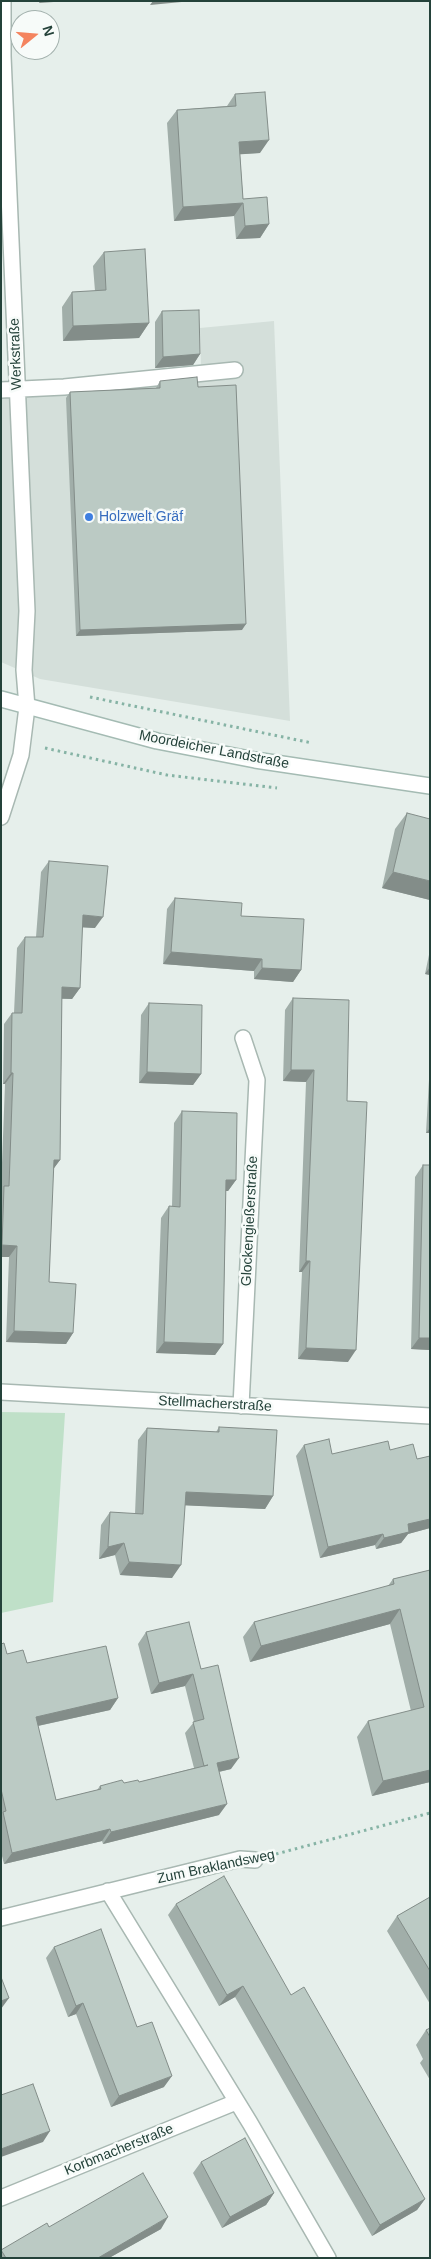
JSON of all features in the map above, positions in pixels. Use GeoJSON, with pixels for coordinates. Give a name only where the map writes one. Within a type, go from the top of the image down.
{"type":"FeatureCollection","features":[{"type":"Feature","properties":{"kind":"street","name":"Werkstraße"},"geometry":{"type":"LineString","coordinates":[[1,817],[21,755],[27,707],[24,670],[27,612],[3,56],[3,1]]}},
{"type":"Feature","properties":{"kind":"street"},"geometry":{"type":"LineString","coordinates":[[1,390],[18,391],[235,370]]}},
{"type":"Feature","properties":{"kind":"street","name":"Moordeicher Landstraße"},"geometry":{"type":"LineString","coordinates":[[1,699],[157,741],[255,760],[430,786]]}},
{"type":"Feature","properties":{"kind":"street","name":"Glockengießerstraße"},"geometry":{"type":"LineString","coordinates":[[242,1406],[256,1080],[243,1038]]}},
{"type":"Feature","properties":{"kind":"street","name":"Stellmacherstraße"},"geometry":{"type":"LineString","coordinates":[[1,1392],[430,1416]]}},
{"type":"Feature","properties":{"kind":"street","name":"Zum Braklandsweg"},"geometry":{"type":"LineString","coordinates":[[1,1918],[240,1859],[255,1860]]}},
{"type":"Feature","properties":{"kind":"street"},"geometry":{"type":"LineString","coordinates":[[108,1891],[328,2258]]}},
{"type":"Feature","properties":{"kind":"street","name":"Korbmacherstraße"},"geometry":{"type":"LineString","coordinates":[[1,2198],[236,2102]]}},
{"type":"Feature","properties":{"kind":"path"},"geometry":{"type":"LineString","coordinates":[[88,697],[315,744]]}},
{"type":"Feature","properties":{"kind":"path"},"geometry":{"type":"LineString","coordinates":[[23,743],[167,775],[280,788]]}},
{"type":"Feature","properties":{"kind":"path","name":"Zum Braklandsweg"},"geometry":{"type":"LineString","coordinates":[[255,1860],[430,1813]]}},
{"type":"Feature","properties":{"kind":"shaded area"},"geometry":{"type":"Polygon","coordinates":[[[274,321],[290,721],[40,679],[1,662],[1,384],[201,367],[200,328],[274,321]]]}},
{"type":"Feature","properties":{"kind":"green space"},"geometry":{"type":"Polygon","coordinates":[[[1,1412],[65,1413],[53,1602],[1,1613],[1,1412]]]}},
{"type":"Feature","properties":{"kind":"building"},"geometry":{"type":"Polygon","coordinates":[[[265,92],[269,140],[239,142],[243,199],[267,197],[269,224],[245,226],[243,203],[183,207],[177,110],[236,106],[235,94],[265,92]]]}},
{"type":"Feature","properties":{"kind":"building"},"geometry":{"type":"Polygon","coordinates":[[[145,249],[149,323],[73,326],[72,292],[106,290],[104,252],[145,249]]]}},
{"type":"Feature","properties":{"kind":"building"},"geometry":{"type":"Polygon","coordinates":[[[199,310],[200,354],[163,357],[162,311],[199,310]]]}},
{"type":"Feature","properties":{"kind":"building"},"geometry":{"type":"Polygon","coordinates":[[[197,377],[198,387],[236,385],[246,624],[80,630],[70,392],[160,388],[160,381],[197,377]]]}},
{"type":"Feature","properties":{"kind":"building"},"geometry":{"type":"Polygon","coordinates":[[[407,813],[430,819],[430,881],[393,872],[407,813]]]}},
{"type":"Feature","properties":{"kind":"building"},"geometry":{"type":"Polygon","coordinates":[[[49,861],[108,866],[103,917],[83,915],[80,988],[62,987],[60,1160],[54,1160],[49,1282],[76,1284],[73,1333],[14,1331],[17,1246],[2,1245],[4,1186],[9,1186],[13,1073],[11,1073],[12,1013],[22,1013],[25,937],[43,937],[49,861]]]}},
{"type":"Feature","properties":{"kind":"building"},"geometry":{"type":"Polygon","coordinates":[[[175,898],[242,903],[241,916],[304,919],[301,970],[262,968],[262,959],[171,952],[175,898]]]}},
{"type":"Feature","properties":{"kind":"building"},"geometry":{"type":"Polygon","coordinates":[[[293,998],[349,1000],[347,1101],[367,1102],[356,1350],[306,1348],[310,1261],[306,1261],[314,1070],[291,1070],[293,998]]]}},
{"type":"Feature","properties":{"kind":"building"},"geometry":{"type":"Polygon","coordinates":[[[149,1003],[202,1005],[201,1074],[147,1072],[149,1003]]]}},
{"type":"Feature","properties":{"kind":"building"},"geometry":{"type":"Polygon","coordinates":[[[182,1111],[237,1113],[236,1180],[226,1180],[223,1344],[164,1342],[169,1206],[180,1207],[182,1111]]]}},
{"type":"Feature","properties":{"kind":"building"},"geometry":{"type":"Polygon","coordinates":[[[423,1165],[430,1165],[430,1338],[419,1338],[423,1165]]]}},
{"type":"Feature","properties":{"kind":"building"},"geometry":{"type":"Polygon","coordinates":[[[219,1427],[277,1430],[273,1496],[186,1492],[181,1565],[129,1562],[124,1543],[108,1547],[110,1512],[143,1514],[147,1428],[219,1432],[219,1427]]]}},
{"type":"Feature","properties":{"kind":"building"},"geometry":{"type":"Polygon","coordinates":[[[329,1439],[332,1454],[388,1441],[390,1450],[413,1444],[417,1459],[430,1456],[430,1519],[408,1524],[409,1532],[384,1538],[383,1534],[328,1547],[304,1445],[329,1439]]]}},
{"type":"Feature","properties":{"kind":"building"},"geometry":{"type":"Polygon","coordinates":[[[430,1570],[430,1770],[383,1781],[368,1721],[424,1707],[400,1609],[261,1646],[254,1622],[394,1584],[393,1579],[430,1570]]]}},
{"type":"Feature","properties":{"kind":"building"},"geometry":{"type":"Polygon","coordinates":[[[189,1622],[201,1669],[218,1665],[239,1758],[217,1763],[227,1804],[111,1832],[110,1829],[12,1853],[3,1812],[6,1811],[1,1789],[1,1644],[4,1643],[7,1654],[23,1650],[27,1663],[106,1646],[118,1698],[36,1717],[56,1800],[101,1789],[100,1786],[122,1780],[124,1783],[138,1780],[139,1782],[204,1766],[193,1722],[204,1719],[193,1674],[159,1683],[146,1632],[189,1622]]]}},
{"type":"Feature","properties":{"kind":"building"},"geometry":{"type":"Polygon","coordinates":[[[224,1876],[291,1995],[304,1987],[425,2199],[380,2225],[243,1986],[227,1995],[176,1904],[224,1876]]]}},
{"type":"Feature","properties":{"kind":"building"},"geometry":{"type":"Polygon","coordinates":[[[430,1897],[430,1971],[397,1916],[430,1897]]]}},
{"type":"Feature","properties":{"kind":"building"},"geometry":{"type":"Polygon","coordinates":[[[101,1929],[137,2027],[152,2022],[172,2076],[119,2096],[83,2003],[76,2006],[54,1947],[101,1929]]]}},
{"type":"Feature","properties":{"kind":"building"},"geometry":{"type":"Polygon","coordinates":[[[1,1977],[9,1998],[1,2001],[1,1977]]]}},
{"type":"Feature","properties":{"kind":"building"},"geometry":{"type":"Polygon","coordinates":[[[430,2028],[430,2037],[426,2030],[430,2028]]]}},
{"type":"Feature","properties":{"kind":"building"},"geometry":{"type":"Polygon","coordinates":[[[33,2084],[50,2131],[1,2149],[1,2095],[33,2084]]]}},
{"type":"Feature","properties":{"kind":"building"},"geometry":{"type":"Polygon","coordinates":[[[245,2138],[274,2193],[230,2217],[201,2162],[245,2138]]]}},
{"type":"Feature","properties":{"kind":"building"},"geometry":{"type":"Polygon","coordinates":[[[143,2173],[168,2217],[98,2258],[6,2258],[1,2250],[47,2223],[49,2227],[143,2173]]]}},
{"type":"Feature","properties":{"kind":"place","name":"Holzwelt Gräf"},"geometry":{"type":"Point","coordinates":[89,517]}}]}
